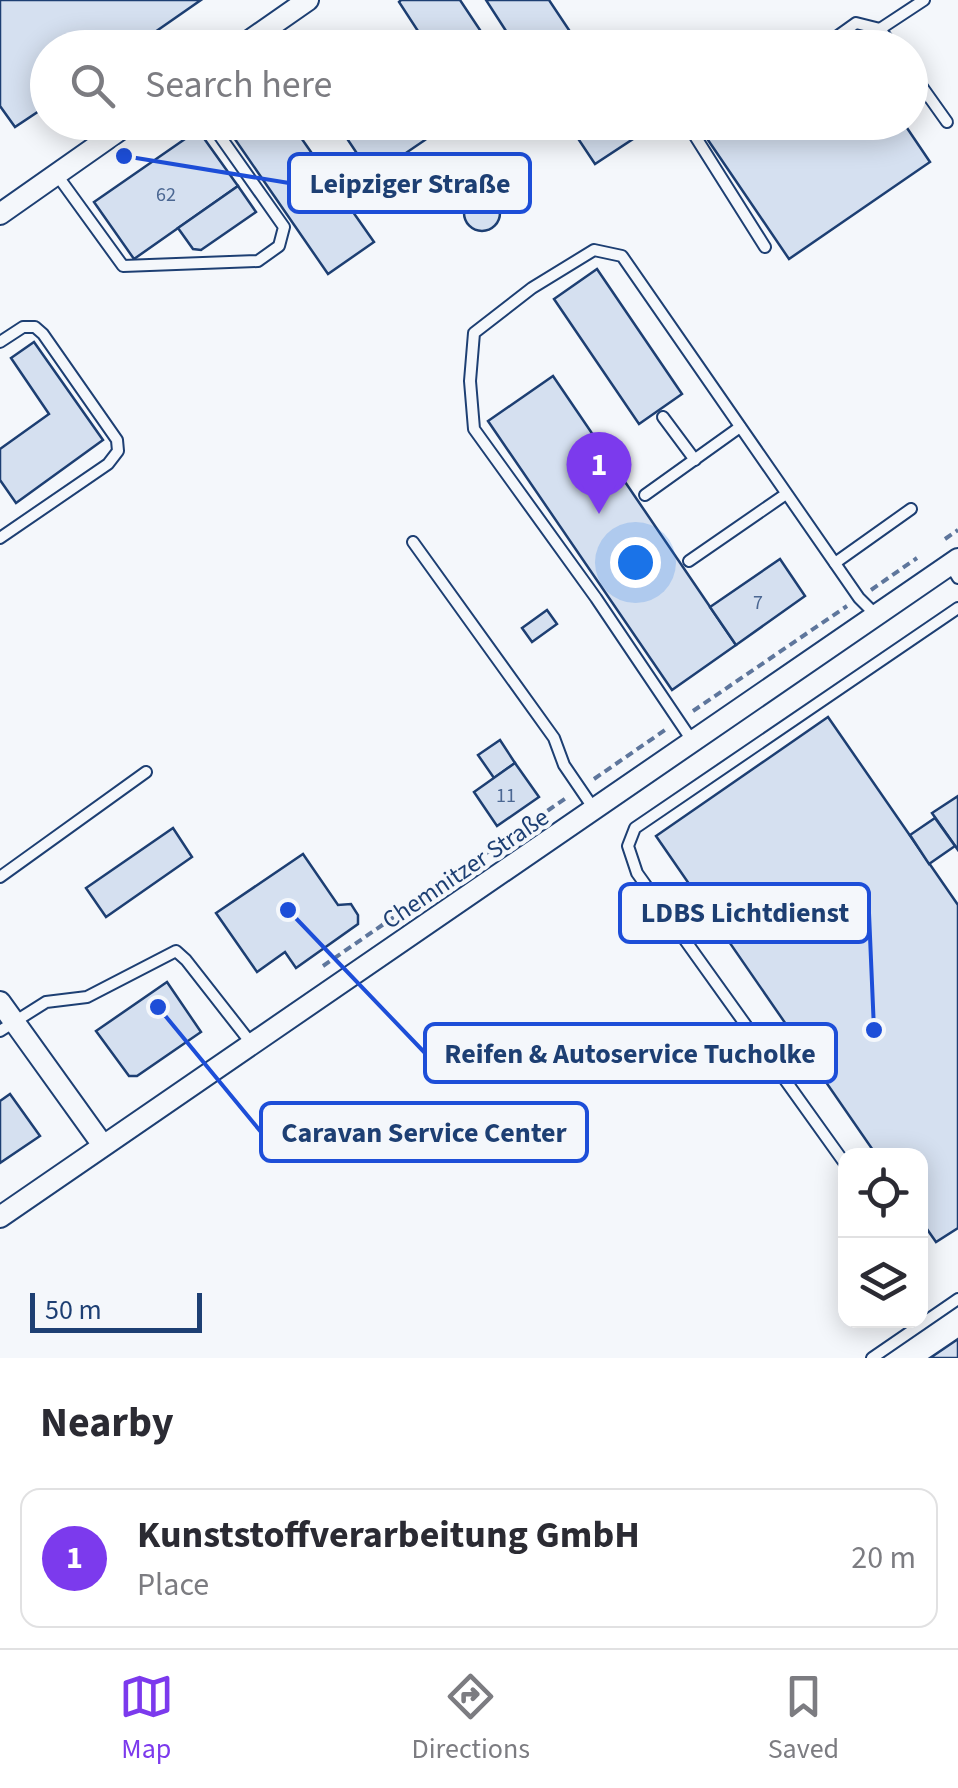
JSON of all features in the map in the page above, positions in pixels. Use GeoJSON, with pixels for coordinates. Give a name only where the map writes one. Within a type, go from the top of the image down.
{"type":"FeatureCollection","features":[{"type":"Feature","properties":{"kind":"street"},"geometry":{"type":"LineString","coordinates":[[265,30],[308,0]]}},
{"type":"Feature","properties":{"kind":"street"},"geometry":{"type":"LineString","coordinates":[[0,214],[106,140]]}},
{"type":"Feature","properties":{"kind":"street","name":"Chemnitzer Straße"},"geometry":{"type":"LineString","coordinates":[[0,1217],[876,614],[955,567]]}},
{"type":"Feature","properties":{"kind":"street"},"geometry":{"type":"LineString","coordinates":[[0,1002],[7,1026],[102,1144]]}},
{"type":"Feature","properties":{"kind":"lane"},"geometry":{"type":"LineString","coordinates":[[846,30],[856,23],[880,29],[924,0]]}},
{"type":"Feature","properties":{"kind":"lane"},"geometry":{"type":"LineString","coordinates":[[928,95],[947,122]]}},
{"type":"Feature","properties":{"kind":"lane"},"geometry":{"type":"LineString","coordinates":[[57,175],[123,266],[258,261],[280,246],[284,227],[223,140]]}},
{"type":"Feature","properties":{"kind":"lane"},"geometry":{"type":"LineString","coordinates":[[698,140],[765,247]]}},
{"type":"Feature","properties":{"kind":"lane"},"geometry":{"type":"LineString","coordinates":[[694,742],[474,428],[470,382],[474,332],[532,288],[594,250],[622,256],[859,598],[876,614]]}},
{"type":"Feature","properties":{"kind":"lane"},"geometry":{"type":"LineString","coordinates":[[0,342],[24,327],[35,327],[43,334],[118,440],[118,451],[108,464],[0,538]]}},
{"type":"Feature","properties":{"kind":"lane"},"geometry":{"type":"LineString","coordinates":[[663,417],[695,460]]}},
{"type":"Feature","properties":{"kind":"lane"},"geometry":{"type":"LineString","coordinates":[[645,496],[740,427]]}},
{"type":"Feature","properties":{"kind":"lane"},"geometry":{"type":"LineString","coordinates":[[688,561],[786,494]]}},
{"type":"Feature","properties":{"kind":"lane"},"geometry":{"type":"LineString","coordinates":[[835,563],[910,510]]}},
{"type":"Feature","properties":{"kind":"lane"},"geometry":{"type":"LineString","coordinates":[[414,542],[554,738],[564,765],[595,810]]}},
{"type":"Feature","properties":{"kind":"lane"},"geometry":{"type":"LineString","coordinates":[[838,1153],[637,874],[628,846],[635,828],[958,608]]}},
{"type":"Feature","properties":{"kind":"lane"},"geometry":{"type":"LineString","coordinates":[[0,877],[146,772]]}},
{"type":"Feature","properties":{"kind":"lane"},"geometry":{"type":"LineString","coordinates":[[7,1026],[46,1002],[87,997],[176,951],[251,1043]]}},
{"type":"Feature","properties":{"kind":"lane"},"geometry":{"type":"LineString","coordinates":[[872,1358],[958,1299]]}},
{"type":"Feature","properties":{"kind":"building"},"geometry":{"type":"Polygon","coordinates":[[[0,0],[201,0],[158,30],[30,30],[30,117],[15,127],[0,106],[0,0]]]}},
{"type":"Feature","properties":{"kind":"building"},"geometry":{"type":"Polygon","coordinates":[[[460,0],[480,30],[417,30],[399,2],[460,0]]]}},
{"type":"Feature","properties":{"kind":"building"},"geometry":{"type":"Polygon","coordinates":[[[486,0],[549,0],[569,30],[505,30],[486,0]]]}},
{"type":"Feature","properties":{"kind":"building"},"geometry":{"type":"Polygon","coordinates":[[[184,140],[205,140],[238,186],[134,259],[94,202],[184,140]]]}},
{"type":"Feature","properties":{"kind":"building"},"geometry":{"type":"Polygon","coordinates":[[[236,140],[303,140],[374,242],[328,274],[236,140]]]}},
{"type":"Feature","properties":{"kind":"building"},"geometry":{"type":"Polygon","coordinates":[[[348,140],[425,140],[372,176],[348,140]]]}},
{"type":"Feature","properties":{"kind":"building"},"geometry":{"type":"Polygon","coordinates":[[[579,140],[631,140],[595,164],[579,140]]]}},
{"type":"Feature","properties":{"kind":"building"},"geometry":{"type":"Polygon","coordinates":[[[708,140],[915,140],[930,162],[789,259],[708,140]]]}},
{"type":"Feature","properties":{"kind":"building"},"geometry":{"type":"Polygon","coordinates":[[[238,186],[256,212],[201,250],[193,249],[178,228],[238,186]]]}},
{"type":"Feature","properties":{"kind":"building"},"geometry":{"type":"Polygon","coordinates":[[[482,195],[495,200],[500,213],[495,226],[482,231],[469,226],[464,213],[469,200],[482,195]]]}},
{"type":"Feature","properties":{"kind":"building"},"geometry":{"type":"Polygon","coordinates":[[[597,269],[682,394],[639,424],[554,299],[597,269]]]}},
{"type":"Feature","properties":{"kind":"building"},"geometry":{"type":"Polygon","coordinates":[[[34,342],[103,440],[16,503],[0,480],[0,449],[49,414],[11,358],[34,342]]]}},
{"type":"Feature","properties":{"kind":"building"},"geometry":{"type":"Polygon","coordinates":[[[553,376],[736,645],[672,690],[488,421],[553,376]]]}},
{"type":"Feature","properties":{"kind":"building"},"geometry":{"type":"Polygon","coordinates":[[[780,559],[805,596],[736,645],[710,607],[780,559]]]}},
{"type":"Feature","properties":{"kind":"building"},"geometry":{"type":"Polygon","coordinates":[[[547,610],[557,624],[532,642],[522,628],[547,610]]]}},
{"type":"Feature","properties":{"kind":"building"},"geometry":{"type":"Polygon","coordinates":[[[828,717],[958,905],[958,1228],[936,1242],[928,1230],[928,1148],[871,1148],[656,836],[828,717]]]}},
{"type":"Feature","properties":{"kind":"building"},"geometry":{"type":"Polygon","coordinates":[[[500,740],[515,763],[494,778],[478,755],[500,740]]]}},
{"type":"Feature","properties":{"kind":"building"},"geometry":{"type":"Polygon","coordinates":[[[515,763],[539,797],[497,826],[474,792],[515,763]]]}},
{"type":"Feature","properties":{"kind":"building"},"geometry":{"type":"Polygon","coordinates":[[[958,796],[958,850],[932,813],[958,796]]]}},
{"type":"Feature","properties":{"kind":"building"},"geometry":{"type":"Polygon","coordinates":[[[935,818],[955,846],[929,864],[910,835],[935,818]]]}},
{"type":"Feature","properties":{"kind":"building"},"geometry":{"type":"Polygon","coordinates":[[[173,828],[192,857],[106,917],[86,888],[173,828]]]}},
{"type":"Feature","properties":{"kind":"building"},"geometry":{"type":"Polygon","coordinates":[[[303,854],[338,905],[351,904],[358,924],[296,968],[285,952],[257,972],[216,913],[303,854]]]}},
{"type":"Feature","properties":{"kind":"building"},"geometry":{"type":"Polygon","coordinates":[[[167,982],[201,1032],[137,1076],[129,1076],[96,1031],[167,982]]]}},
{"type":"Feature","properties":{"kind":"building"},"geometry":{"type":"Polygon","coordinates":[[[10,1094],[40,1136],[0,1163],[0,1101],[10,1094]]]}},
{"type":"Feature","properties":{"kind":"building"},"geometry":{"type":"Polygon","coordinates":[[[958,1339],[958,1358],[930,1358],[958,1339]]]}},
{"type":"Feature","properties":{"kind":"place","name":"Leipziger Straße"},"geometry":{"type":"Point","coordinates":[124,156]}},
{"type":"Feature","properties":{"kind":"place","name":"Kunststoffverarbeitung GmbH"},"geometry":{"type":"Point","coordinates":[599,514]}},
{"type":"Feature","properties":{"kind":"place","name":"Reifen & Autoservice Tucholke"},"geometry":{"type":"Point","coordinates":[288,910]}},
{"type":"Feature","properties":{"kind":"place","name":"Caravan Service Center"},"geometry":{"type":"Point","coordinates":[158,1007]}},
{"type":"Feature","properties":{"kind":"place","name":"LDBS Lichtdienst"},"geometry":{"type":"Point","coordinates":[874,1030]}}]}
